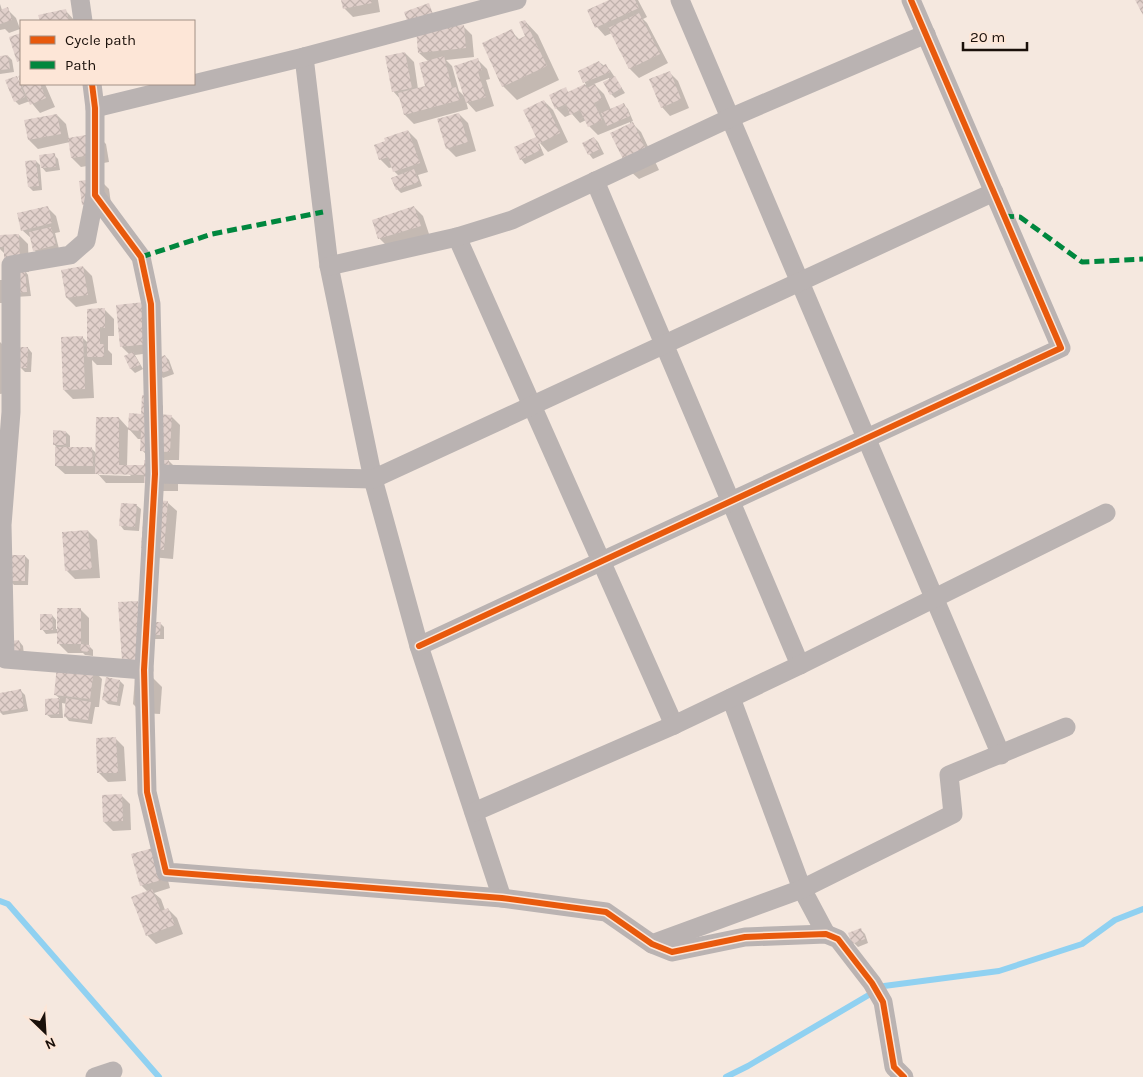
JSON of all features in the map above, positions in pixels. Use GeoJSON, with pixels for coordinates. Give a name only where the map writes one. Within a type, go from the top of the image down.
{"type":"FeatureCollection","features":[{"type":"Feature","properties":{"kind":"street"},"geometry":{"type":"LineString","coordinates":[[80,0],[83,20]]}},
{"type":"Feature","properties":{"kind":"street"},"geometry":{"type":"LineString","coordinates":[[195,84],[304,57],[517,0]]}},
{"type":"Feature","properties":{"kind":"street"},"geometry":{"type":"LineString","coordinates":[[680,0],[1001,755]]}},
{"type":"Feature","properties":{"kind":"street"},"geometry":{"type":"LineString","coordinates":[[419,646],[1061,348],[911,0]]}},
{"type":"Feature","properties":{"kind":"street"},"geometry":{"type":"LineString","coordinates":[[330,266],[458,237],[512,220],[730,118],[926,34]]}},
{"type":"Feature","properties":{"kind":"street"},"geometry":{"type":"LineString","coordinates":[[304,57],[330,266],[373,479],[419,646],[502,898]]}},
{"type":"Feature","properties":{"kind":"street"},"geometry":{"type":"LineString","coordinates":[[92,85],[95,108],[94,195],[86,241],[70,254],[11,265],[11,412],[2,525],[5,659],[144,670]]}},
{"type":"Feature","properties":{"kind":"street"},"geometry":{"type":"LineString","coordinates":[[95,108],[189,85]]}},
{"type":"Feature","properties":{"kind":"street"},"geometry":{"type":"LineString","coordinates":[[595,181],[800,665]]}},
{"type":"Feature","properties":{"kind":"street"},"geometry":{"type":"LineString","coordinates":[[155,474],[373,479],[994,192]]}},
{"type":"Feature","properties":{"kind":"street"},"geometry":{"type":"LineString","coordinates":[[94,195],[141,257],[151,304],[155,474],[144,670],[148,792],[166,872],[502,898],[606,912],[652,944],[672,952],[745,937],[826,934],[838,939],[872,983],[883,1002],[894,1067],[904,1077]]}},
{"type":"Feature","properties":{"kind":"street"},"geometry":{"type":"LineString","coordinates":[[458,237],[674,726]]}},
{"type":"Feature","properties":{"kind":"street"},"geometry":{"type":"LineString","coordinates":[[474,812],[674,726],[1106,513]]}},
{"type":"Feature","properties":{"kind":"street"},"geometry":{"type":"LineString","coordinates":[[731,698],[802,889],[826,934]]}},
{"type":"Feature","properties":{"kind":"street"},"geometry":{"type":"LineString","coordinates":[[652,944],[802,889],[953,814],[949,775],[1066,727]]}},
{"type":"Feature","properties":{"kind":"street"},"geometry":{"type":"LineString","coordinates":[[95,1077],[113,1071]]}},
{"type":"Feature","properties":{"kind":"building"},"geometry":{"type":"Polygon","coordinates":[[[341,0],[371,0],[372,3],[343,9],[341,0]]]}},
{"type":"Feature","properties":{"kind":"building"},"geometry":{"type":"Polygon","coordinates":[[[609,0],[635,0],[639,8],[595,28],[587,10],[609,0]]]}},
{"type":"Feature","properties":{"kind":"building"},"geometry":{"type":"Polygon","coordinates":[[[1135,0],[1143,0],[1143,15],[1135,0]]]}},
{"type":"Feature","properties":{"kind":"building"},"geometry":{"type":"Polygon","coordinates":[[[429,3],[434,17],[409,26],[404,12],[429,3]]]}},
{"type":"Feature","properties":{"kind":"building"},"geometry":{"type":"Polygon","coordinates":[[[8,7],[12,20],[0,24],[0,10],[8,7]]]}},
{"type":"Feature","properties":{"kind":"building"},"geometry":{"type":"Polygon","coordinates":[[[66,9],[69,20],[40,20],[38,15],[66,9]]]}},
{"type":"Feature","properties":{"kind":"building"},"geometry":{"type":"Polygon","coordinates":[[[639,13],[660,54],[629,69],[608,28],[639,13]]]}},
{"type":"Feature","properties":{"kind":"building"},"geometry":{"type":"Polygon","coordinates":[[[525,20],[547,66],[502,87],[482,43],[512,29],[517,40],[525,36],[519,22],[525,20]]]}},
{"type":"Feature","properties":{"kind":"building"},"geometry":{"type":"Polygon","coordinates":[[[464,25],[466,48],[418,53],[416,29],[464,25]]]}},
{"type":"Feature","properties":{"kind":"building"},"geometry":{"type":"Polygon","coordinates":[[[20,33],[20,60],[17,62],[9,37],[20,33]]]}},
{"type":"Feature","properties":{"kind":"building"},"geometry":{"type":"Polygon","coordinates":[[[405,52],[412,88],[392,92],[385,56],[405,52]]]}},
{"type":"Feature","properties":{"kind":"building"},"geometry":{"type":"Polygon","coordinates":[[[8,55],[10,69],[0,70],[0,56],[8,55]]]}},
{"type":"Feature","properties":{"kind":"building"},"geometry":{"type":"Polygon","coordinates":[[[444,56],[452,88],[456,87],[460,100],[404,115],[398,93],[425,86],[419,63],[444,56]]]}},
{"type":"Feature","properties":{"kind":"building"},"geometry":{"type":"Polygon","coordinates":[[[478,58],[482,70],[478,72],[486,97],[466,103],[454,66],[478,58]]]}},
{"type":"Feature","properties":{"kind":"building"},"geometry":{"type":"Polygon","coordinates":[[[599,61],[602,66],[606,64],[610,72],[583,83],[578,71],[599,61]]]}},
{"type":"Feature","properties":{"kind":"building"},"geometry":{"type":"Polygon","coordinates":[[[670,71],[681,99],[661,108],[649,79],[670,71]]]}},
{"type":"Feature","properties":{"kind":"building"},"geometry":{"type":"Polygon","coordinates":[[[17,76],[25,97],[14,102],[5,80],[17,76]]]}},
{"type":"Feature","properties":{"kind":"building"},"geometry":{"type":"Polygon","coordinates":[[[615,76],[622,88],[610,95],[603,82],[615,76]]]}},
{"type":"Feature","properties":{"kind":"building"},"geometry":{"type":"Polygon","coordinates":[[[585,84],[587,88],[595,84],[602,99],[594,103],[602,120],[588,127],[580,110],[570,115],[566,104],[555,109],[549,95],[566,87],[568,92],[585,84]]]}},
{"type":"Feature","properties":{"kind":"building"},"geometry":{"type":"Polygon","coordinates":[[[21,85],[40,85],[46,98],[30,105],[21,85]]]}},
{"type":"Feature","properties":{"kind":"building"},"geometry":{"type":"Polygon","coordinates":[[[544,100],[560,133],[538,144],[541,150],[520,160],[514,147],[536,137],[523,110],[544,100]]]}},
{"type":"Feature","properties":{"kind":"building"},"geometry":{"type":"Polygon","coordinates":[[[624,103],[630,116],[607,126],[601,113],[624,103]]]}},
{"type":"Feature","properties":{"kind":"building"},"geometry":{"type":"Polygon","coordinates":[[[459,113],[468,142],[446,149],[437,119],[459,113]]]}},
{"type":"Feature","properties":{"kind":"building"},"geometry":{"type":"Polygon","coordinates":[[[57,114],[61,134],[28,140],[24,120],[57,114]]]}},
{"type":"Feature","properties":{"kind":"building"},"geometry":{"type":"Polygon","coordinates":[[[633,122],[651,160],[629,171],[610,133],[633,122]]]}},
{"type":"Feature","properties":{"kind":"building"},"geometry":{"type":"Polygon","coordinates":[[[408,130],[420,163],[393,172],[388,157],[379,160],[374,145],[385,141],[384,138],[408,130]]]}},
{"type":"Feature","properties":{"kind":"building"},"geometry":{"type":"Polygon","coordinates":[[[98,133],[101,154],[71,158],[68,138],[98,133]]]}},
{"type":"Feature","properties":{"kind":"building"},"geometry":{"type":"Polygon","coordinates":[[[594,137],[600,149],[588,155],[582,143],[594,137]]]}},
{"type":"Feature","properties":{"kind":"building"},"geometry":{"type":"Polygon","coordinates":[[[55,153],[56,167],[41,168],[39,155],[55,153]]]}},
{"type":"Feature","properties":{"kind":"building"},"geometry":{"type":"Polygon","coordinates":[[[36,160],[39,186],[28,187],[25,161],[36,160]]]}},
{"type":"Feature","properties":{"kind":"building"},"geometry":{"type":"Polygon","coordinates":[[[414,169],[419,182],[396,190],[391,178],[414,169]]]}},
{"type":"Feature","properties":{"kind":"building"},"geometry":{"type":"Polygon","coordinates":[[[100,178],[103,203],[82,205],[79,181],[100,178]]]}},
{"type":"Feature","properties":{"kind":"building"},"geometry":{"type":"Polygon","coordinates":[[[48,206],[52,223],[21,231],[17,213],[48,206]]]}},
{"type":"Feature","properties":{"kind":"building"},"geometry":{"type":"Polygon","coordinates":[[[414,206],[421,226],[378,239],[372,220],[414,206]]]}},
{"type":"Feature","properties":{"kind":"building"},"geometry":{"type":"Polygon","coordinates":[[[51,227],[56,245],[33,251],[29,232],[51,227]]]}},
{"type":"Feature","properties":{"kind":"building"},"geometry":{"type":"Polygon","coordinates":[[[19,234],[20,264],[4,265],[4,247],[0,247],[0,235],[19,234]]]}},
{"type":"Feature","properties":{"kind":"building"},"geometry":{"type":"Polygon","coordinates":[[[83,266],[88,295],[66,298],[61,270],[83,266]]]}},
{"type":"Feature","properties":{"kind":"building"},"geometry":{"type":"Polygon","coordinates":[[[25,269],[27,292],[10,293],[7,271],[25,269]]]}},
{"type":"Feature","properties":{"kind":"building"},"geometry":{"type":"Polygon","coordinates":[[[145,302],[149,344],[120,347],[116,305],[145,302]]]}},
{"type":"Feature","properties":{"kind":"building"},"geometry":{"type":"Polygon","coordinates":[[[105,308],[105,328],[100,327],[100,344],[104,344],[104,357],[87,357],[87,309],[105,308]]]}},
{"type":"Feature","properties":{"kind":"building"},"geometry":{"type":"Polygon","coordinates":[[[83,336],[85,389],[63,390],[61,337],[83,336]]]}},
{"type":"Feature","properties":{"kind":"building"},"geometry":{"type":"Polygon","coordinates":[[[20,347],[28,347],[27,368],[19,368],[20,347]]]}},
{"type":"Feature","properties":{"kind":"building"},"geometry":{"type":"Polygon","coordinates":[[[133,352],[140,365],[130,369],[124,356],[133,352]]]}},
{"type":"Feature","properties":{"kind":"building"},"geometry":{"type":"Polygon","coordinates":[[[165,355],[171,370],[158,374],[153,360],[165,355]]]}},
{"type":"Feature","properties":{"kind":"building"},"geometry":{"type":"Polygon","coordinates":[[[142,395],[155,396],[154,414],[172,415],[170,452],[140,451],[141,431],[128,430],[129,413],[141,414],[142,395]]]}},
{"type":"Feature","properties":{"kind":"building"},"geometry":{"type":"Polygon","coordinates":[[[96,417],[119,417],[119,465],[144,465],[144,460],[169,460],[170,482],[144,483],[144,475],[95,474],[96,417]]]}},
{"type":"Feature","properties":{"kind":"building"},"geometry":{"type":"Polygon","coordinates":[[[53,430],[66,431],[66,445],[53,445],[53,430]]]}},
{"type":"Feature","properties":{"kind":"building"},"geometry":{"type":"Polygon","coordinates":[[[55,447],[92,447],[93,466],[55,466],[55,447]]]}},
{"type":"Feature","properties":{"kind":"building"},"geometry":{"type":"Polygon","coordinates":[[[145,499],[168,501],[164,550],[141,548],[145,499]]]}},
{"type":"Feature","properties":{"kind":"building"},"geometry":{"type":"Polygon","coordinates":[[[121,503],[137,504],[135,527],[119,526],[121,503]]]}},
{"type":"Feature","properties":{"kind":"building"},"geometry":{"type":"Polygon","coordinates":[[[88,530],[92,569],[65,571],[62,532],[88,530]]]}},
{"type":"Feature","properties":{"kind":"building"},"geometry":{"type":"Polygon","coordinates":[[[10,555],[25,555],[25,581],[9,581],[10,555]]]}},
{"type":"Feature","properties":{"kind":"building"},"geometry":{"type":"Polygon","coordinates":[[[138,601],[142,660],[122,661],[118,602],[138,601]]]}},
{"type":"Feature","properties":{"kind":"building"},"geometry":{"type":"Polygon","coordinates":[[[57,608],[81,608],[81,644],[57,644],[57,608]]]}},
{"type":"Feature","properties":{"kind":"building"},"geometry":{"type":"Polygon","coordinates":[[[40,614],[52,614],[53,630],[40,630],[40,614]]]}},
{"type":"Feature","properties":{"kind":"building"},"geometry":{"type":"Polygon","coordinates":[[[150,622],[161,622],[160,635],[150,635],[150,622]]]}},
{"type":"Feature","properties":{"kind":"building"},"geometry":{"type":"Polygon","coordinates":[[[19,640],[21,652],[0,653],[0,642],[19,640]]]}},
{"type":"Feature","properties":{"kind":"building"},"geometry":{"type":"Polygon","coordinates":[[[81,644],[90,645],[89,652],[80,651],[81,644]]]}},
{"type":"Feature","properties":{"kind":"building"},"geometry":{"type":"Polygon","coordinates":[[[57,665],[94,669],[90,699],[54,695],[57,665]]]}},
{"type":"Feature","properties":{"kind":"building"},"geometry":{"type":"Polygon","coordinates":[[[106,677],[120,680],[117,702],[102,700],[106,677]]]}},
{"type":"Feature","properties":{"kind":"building"},"geometry":{"type":"Polygon","coordinates":[[[21,689],[24,708],[0,712],[0,693],[21,689]]]}},
{"type":"Feature","properties":{"kind":"building"},"geometry":{"type":"Polygon","coordinates":[[[59,698],[59,714],[45,715],[45,699],[59,698]]]}},
{"type":"Feature","properties":{"kind":"building"},"geometry":{"type":"Polygon","coordinates":[[[66,698],[91,702],[88,720],[64,717],[66,698]]]}},
{"type":"Feature","properties":{"kind":"building"},"geometry":{"type":"Polygon","coordinates":[[[116,737],[118,773],[97,773],[96,738],[116,737]]]}},
{"type":"Feature","properties":{"kind":"building"},"geometry":{"type":"Polygon","coordinates":[[[122,794],[123,821],[103,822],[102,795],[122,794]]]}},
{"type":"Feature","properties":{"kind":"building"},"geometry":{"type":"Polygon","coordinates":[[[153,848],[162,880],[140,886],[131,854],[153,848]]]}},
{"type":"Feature","properties":{"kind":"building"},"geometry":{"type":"Polygon","coordinates":[[[152,889],[161,911],[168,908],[175,925],[146,936],[131,897],[152,889]]]}},
{"type":"Feature","properties":{"kind":"building"},"geometry":{"type":"Polygon","coordinates":[[[861,928],[865,939],[852,944],[848,933],[861,928]]]}},
{"type":"Feature","properties":{"kind":"waterway"},"geometry":{"type":"LineString","coordinates":[[0,901],[8,904],[159,1077]]}},
{"type":"Feature","properties":{"kind":"waterway"},"geometry":{"type":"LineString","coordinates":[[726,1077],[884,986],[999,971],[1082,944],[1115,920],[1143,909]]}},
{"type":"Feature","properties":{"kind":"marked path"},"geometry":{"type":"LineString","coordinates":[[141,257],[212,234],[323,212]]}},
{"type":"Feature","properties":{"kind":"marked path"},"geometry":{"type":"LineString","coordinates":[[1004,216],[1020,217],[1082,262],[1143,259]]}},
{"type":"Feature","properties":{"kind":"cycle path"},"geometry":{"type":"LineString","coordinates":[[419,646],[1061,348],[911,0]]}},
{"type":"Feature","properties":{"kind":"cycle path"},"geometry":{"type":"LineString","coordinates":[[92,85],[95,108],[95,195],[141,257],[151,304],[155,474],[144,670],[147,792],[166,872],[502,898],[606,912],[652,944],[672,952],[745,937],[826,934],[838,939],[872,983],[883,1002],[894,1067],[904,1077]]}}]}
